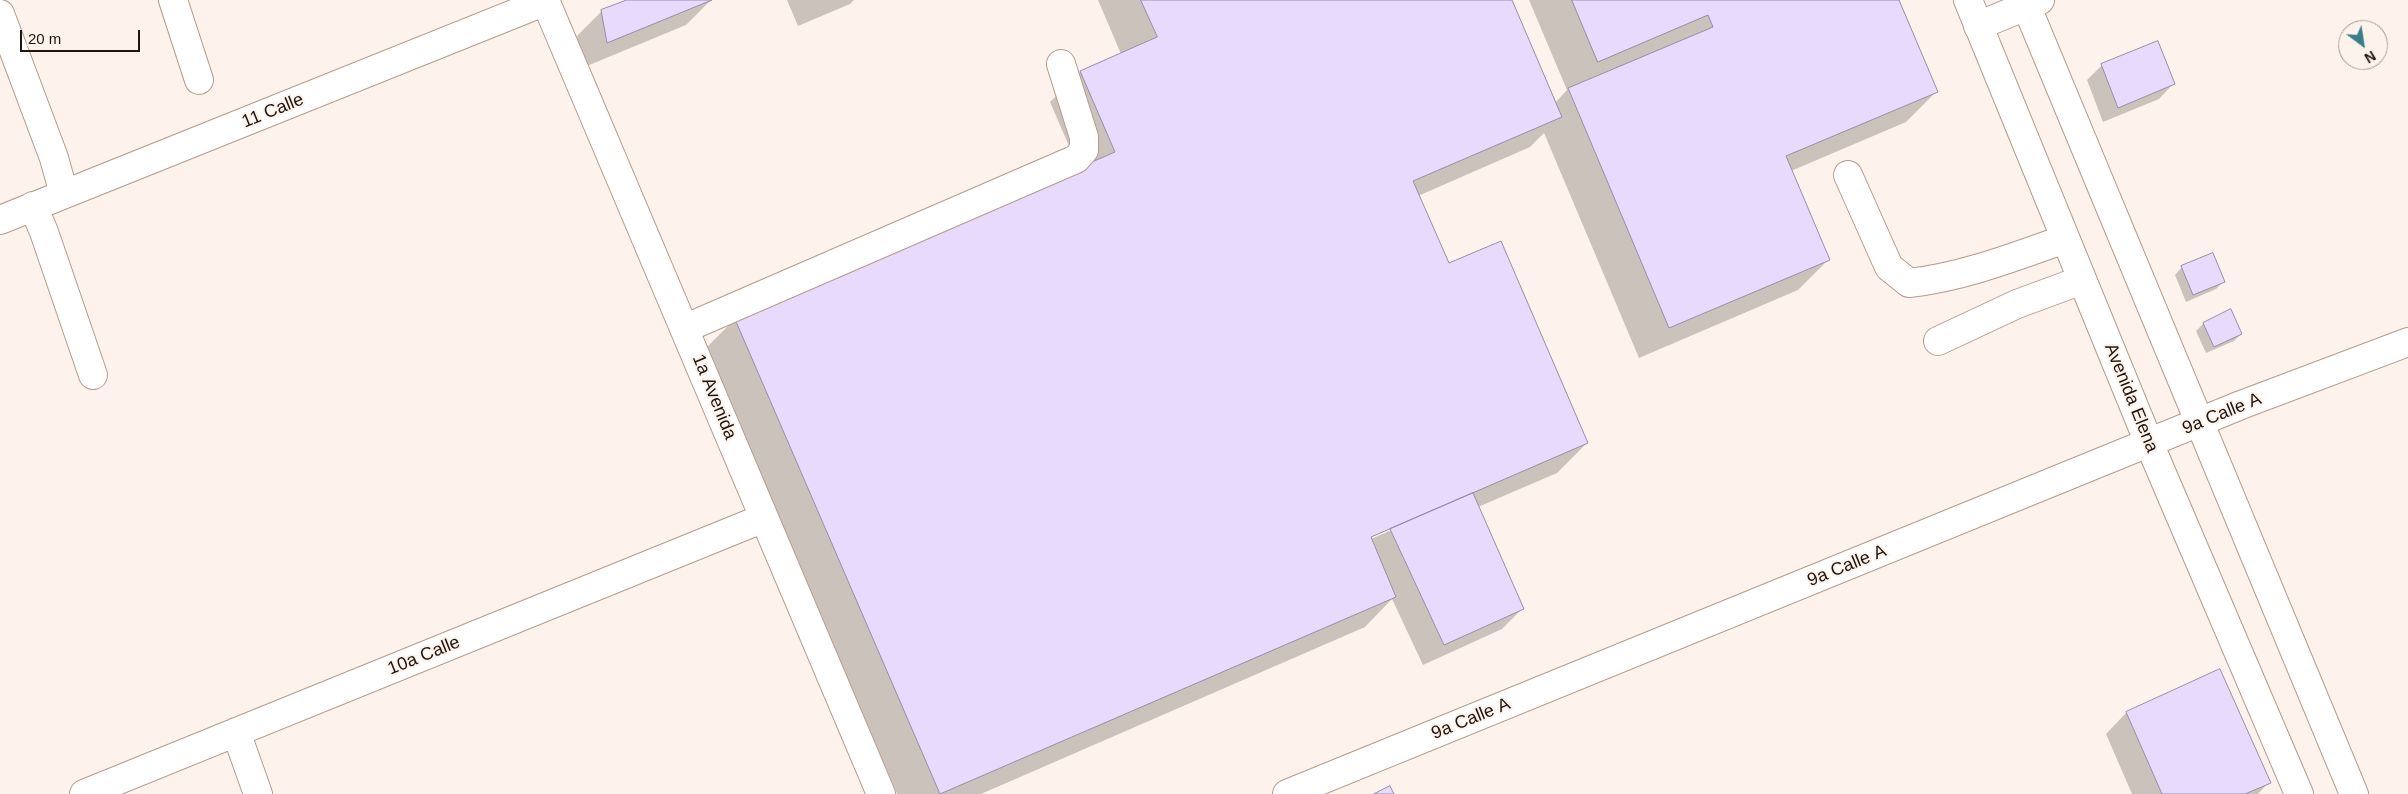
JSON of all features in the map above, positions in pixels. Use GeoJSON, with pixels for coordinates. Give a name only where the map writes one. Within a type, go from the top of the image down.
{"type":"FeatureCollection","features":[{"type":"Feature","properties":{"kind":"street"},"geometry":{"type":"LineString","coordinates":[[173,0],[199,80]]}},
{"type":"Feature","properties":{"kind":"street","name":"Avenida Elena"},"geometry":{"type":"LineString","coordinates":[[1968,0],[2149,443],[2299,794]]}},
{"type":"Feature","properties":{"kind":"street","name":"11 Calle"},"geometry":{"type":"LineString","coordinates":[[0,220],[546,1]]}},
{"type":"Feature","properties":{"kind":"street","name":"1a Avenida"},"geometry":{"type":"LineString","coordinates":[[546,1],[686,328],[881,794]]}},
{"type":"Feature","properties":{"kind":"street"},"geometry":{"type":"LineString","coordinates":[[1978,26],[2030,2],[2200,422],[2354,794]]}},
{"type":"Feature","properties":{"kind":"street"},"geometry":{"type":"LineString","coordinates":[[0,14],[54,158],[64,194]]}},
{"type":"Feature","properties":{"kind":"street"},"geometry":{"type":"LineString","coordinates":[[686,328],[1076,159],[1084,150],[1084,137],[1061,64]]}},
{"type":"Feature","properties":{"kind":"street"},"geometry":{"type":"LineString","coordinates":[[1848,176],[1890,268],[1909,283],[1931,280],[1996,263],[2065,239]]}},
{"type":"Feature","properties":{"kind":"street"},"geometry":{"type":"LineString","coordinates":[[33,206],[44,232],[93,375]]}},
{"type":"Feature","properties":{"kind":"street"},"geometry":{"type":"LineString","coordinates":[[1938,341],[2017,304],[2082,280]]}},
{"type":"Feature","properties":{"kind":"street","name":"9a Calle A"},"geometry":{"type":"LineString","coordinates":[[1287,794],[2200,422],[2408,342]]}},
{"type":"Feature","properties":{"kind":"street","name":"10a Calle"},"geometry":{"type":"LineString","coordinates":[[84,794],[764,518]]}},
{"type":"Feature","properties":{"kind":"street"},"geometry":{"type":"LineString","coordinates":[[236,732],[258,794]]}},
{"type":"Feature","properties":{"kind":"building"},"geometry":{"type":"Polygon","coordinates":[[[627,0],[712,0],[607,43],[601,10],[627,0]]]}},
{"type":"Feature","properties":{"kind":"building"},"geometry":{"type":"Polygon","coordinates":[[[1141,0],[1512,0],[1562,117],[1413,181],[1449,263],[1501,241],[1588,443],[1371,537],[1396,597],[940,794],[734,317],[1115,152],[1080,71],[1157,37],[1141,0]]]}},
{"type":"Feature","properties":{"kind":"building"},"geometry":{"type":"Polygon","coordinates":[[[1572,0],[1899,0],[1938,92],[1786,156],[1830,260],[1669,328],[1568,88],[1713,27],[1708,15],[1598,62],[1572,0]]]}},
{"type":"Feature","properties":{"kind":"building"},"geometry":{"type":"Polygon","coordinates":[[[2158,41],[2175,84],[2118,108],[2101,64],[2158,41]]]}},
{"type":"Feature","properties":{"kind":"building"},"geometry":{"type":"Polygon","coordinates":[[[2213,253],[2225,282],[2193,295],[2181,266],[2213,253]]]}},
{"type":"Feature","properties":{"kind":"building"},"geometry":{"type":"Polygon","coordinates":[[[2231,309],[2242,334],[2214,347],[2203,323],[2231,309]]]}},
{"type":"Feature","properties":{"kind":"building"},"geometry":{"type":"Polygon","coordinates":[[[1473,493],[1524,609],[1444,645],[1390,529],[1473,493]]]}},
{"type":"Feature","properties":{"kind":"building"},"geometry":{"type":"Polygon","coordinates":[[[2220,669],[2271,783],[2245,794],[2162,794],[2126,712],[2220,669]]]}},
{"type":"Feature","properties":{"kind":"building"},"geometry":{"type":"Polygon","coordinates":[[[1390,786],[1394,794],[1374,794],[1390,786]]]}}]}
